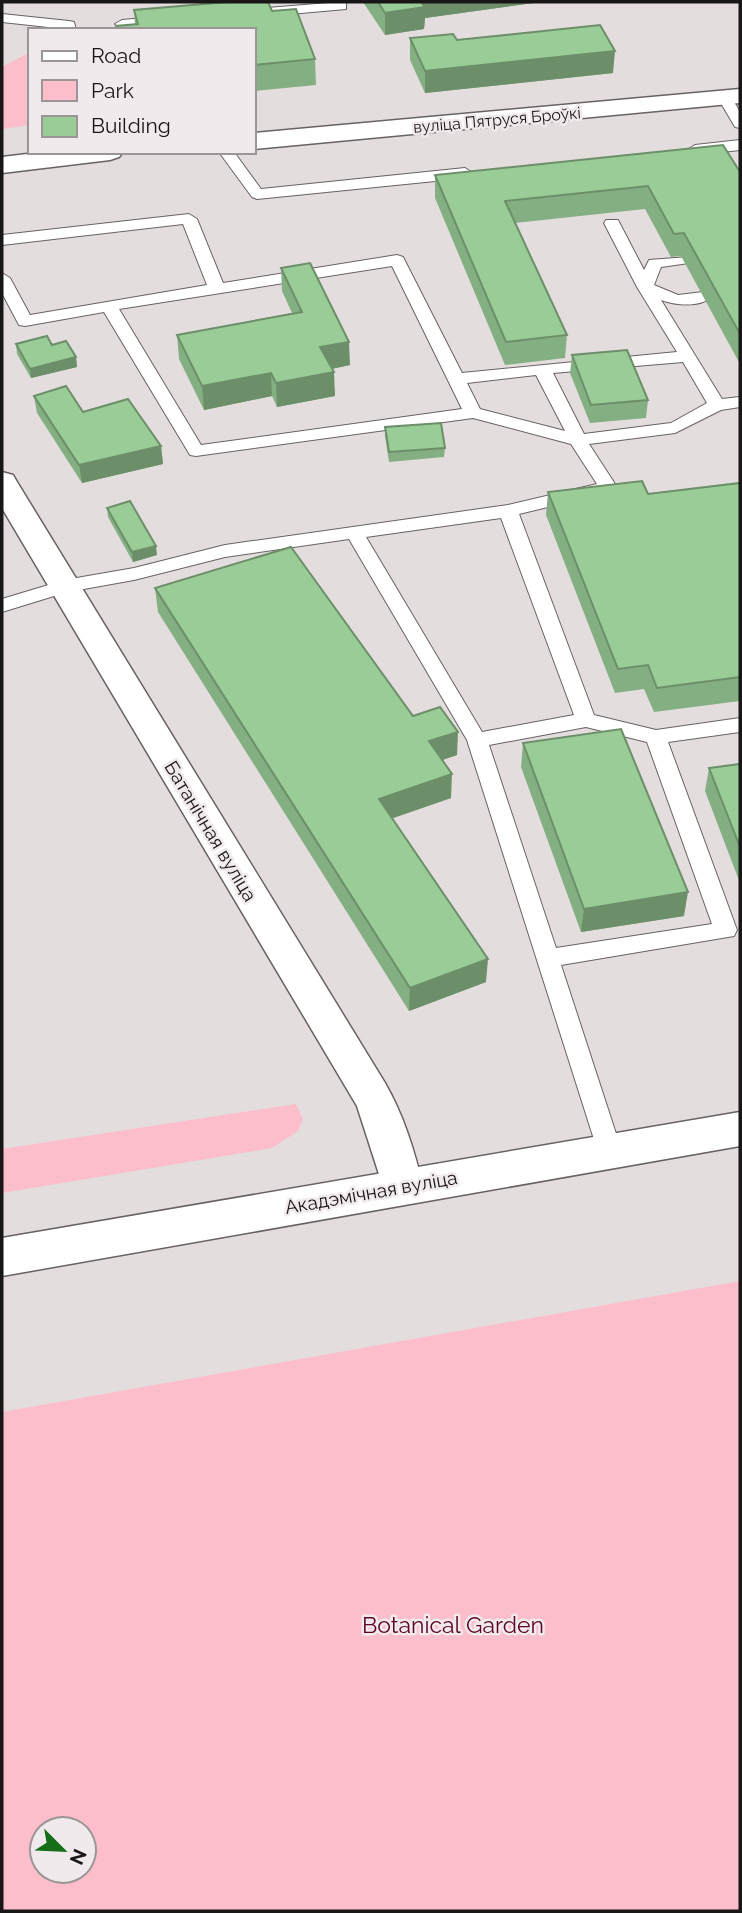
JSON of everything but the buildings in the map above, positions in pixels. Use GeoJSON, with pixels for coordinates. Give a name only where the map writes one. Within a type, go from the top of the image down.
{"type":"FeatureCollection","features":[{"type":"Feature","properties":{"kind":"street","name":"вуліца Пятруся Броўкі"},"geometry":{"type":"LineString","coordinates":[[256,141],[733,97]]}},
{"type":"Feature","properties":{"kind":"street"},"geometry":{"type":"LineString","coordinates":[[2,165],[86,154]]}},
{"type":"Feature","properties":{"kind":"street","name":"Батанічная вуліца"},"geometry":{"type":"LineString","coordinates":[[2,482],[362,1083],[375,1099],[390,1134],[402,1186]]}},
{"type":"Feature","properties":{"kind":"street","name":"Акадэмічная вуліца"},"geometry":{"type":"LineString","coordinates":[[2,1257],[740,1129]]}},
{"type":"Feature","properties":{"kind":"lane"},"geometry":{"type":"LineString","coordinates":[[259,13],[341,6]]}},
{"type":"Feature","properties":{"kind":"lane"},"geometry":{"type":"LineString","coordinates":[[2,18],[69,25],[69,28]]}},
{"type":"Feature","properties":{"kind":"lane"},"geometry":{"type":"LineString","coordinates":[[122,24],[177,19]]}},
{"type":"Feature","properties":{"kind":"lane"},"geometry":{"type":"LineString","coordinates":[[733,97],[740,124]]}},
{"type":"Feature","properties":{"kind":"lane"},"geometry":{"type":"LineString","coordinates":[[681,151],[740,145]]}},
{"type":"Feature","properties":{"kind":"lane"},"geometry":{"type":"LineString","coordinates":[[227,154],[257,194],[476,172]]}},
{"type":"Feature","properties":{"kind":"lane"},"geometry":{"type":"LineString","coordinates":[[2,240],[189,219],[216,287]]}},
{"type":"Feature","properties":{"kind":"lane"},"geometry":{"type":"LineString","coordinates":[[611,223],[645,287],[717,405]]}},
{"type":"Feature","properties":{"kind":"lane"},"geometry":{"type":"LineString","coordinates":[[2,278],[25,321],[216,287],[397,260],[473,413]]}},
{"type":"Feature","properties":{"kind":"lane"},"geometry":{"type":"LineString","coordinates":[[645,287],[656,263],[683,260]]}},
{"type":"Feature","properties":{"kind":"lane"},"geometry":{"type":"LineString","coordinates":[[645,287],[676,300],[703,297]]}},
{"type":"Feature","properties":{"kind":"lane"},"geometry":{"type":"LineString","coordinates":[[109,306],[196,451],[473,413],[578,440],[674,428],[717,405],[740,402]]}},
{"type":"Feature","properties":{"kind":"lane"},"geometry":{"type":"LineString","coordinates":[[456,379],[688,356]]}},
{"type":"Feature","properties":{"kind":"lane"},"geometry":{"type":"LineString","coordinates":[[2,606],[65,586],[134,574],[225,551],[508,511],[608,487],[578,440],[542,369]]}},
{"type":"Feature","properties":{"kind":"lane"},"geometry":{"type":"LineString","coordinates":[[508,511],[586,720]]}},
{"type":"Feature","properties":{"kind":"lane"},"geometry":{"type":"LineString","coordinates":[[353,531],[477,740],[610,1152]]}},
{"type":"Feature","properties":{"kind":"lane"},"geometry":{"type":"LineString","coordinates":[[477,740],[586,720],[656,737],[740,725]]}},
{"type":"Feature","properties":{"kind":"lane"},"geometry":{"type":"LineString","coordinates":[[548,958],[733,929],[656,737]]}},
{"type":"Feature","properties":{"kind":"green space"},"geometry":{"type":"Polygon","coordinates":[[[28,53],[28,125],[2,129],[2,67],[28,53]]]}},
{"type":"Feature","properties":{"kind":"green space"},"geometry":{"type":"Polygon","coordinates":[[[296,1104],[303,1119],[298,1131],[272,1148],[2,1193],[2,1149],[296,1104]]]}},
{"type":"Feature","properties":{"kind":"green space","name":"Botanical Garden"},"geometry":{"type":"Polygon","coordinates":[[[740,1281],[740,1911],[2,1911],[2,1412],[740,1281]]]}}]}
